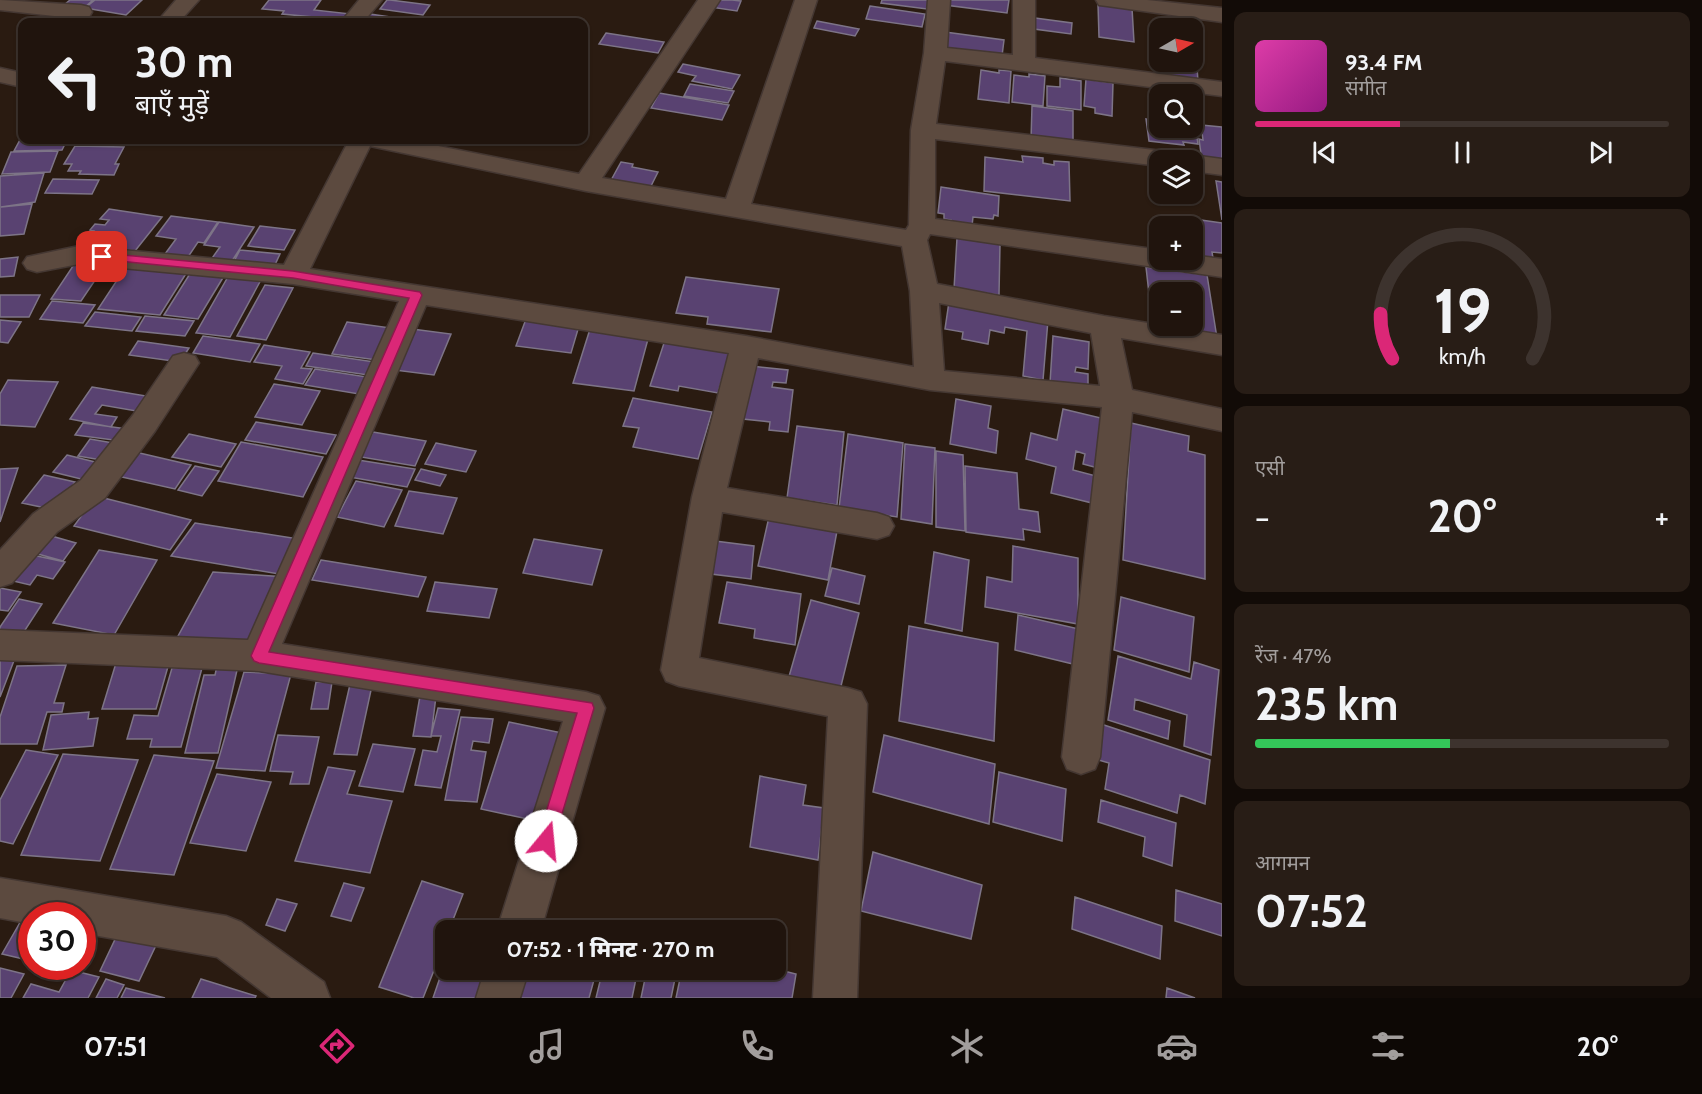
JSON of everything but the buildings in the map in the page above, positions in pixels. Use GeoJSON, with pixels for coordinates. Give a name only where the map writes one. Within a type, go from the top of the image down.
{"type":"FeatureCollection","features":[{"type":"Feature","properties":{"kind":"street"},"geometry":{"type":"LineString","coordinates":[[6,0],[0,4],[81,12]]}},
{"type":"Feature","properties":{"kind":"street"},"geometry":{"type":"LineString","coordinates":[[172,18],[188,0]]}},
{"type":"Feature","properties":{"kind":"street"},"geometry":{"type":"LineString","coordinates":[[355,18],[371,0]]}},
{"type":"Feature","properties":{"kind":"street"},"geometry":{"type":"LineString","coordinates":[[586,183],[709,0]]}},
{"type":"Feature","properties":{"kind":"street"},"geometry":{"type":"LineString","coordinates":[[736,208],[807,0]]}},
{"type":"Feature","properties":{"kind":"street"},"geometry":{"type":"LineString","coordinates":[[930,381],[918,232],[922,130],[935,53],[939,0]]}},
{"type":"Feature","properties":{"kind":"street"},"geometry":{"type":"LineString","coordinates":[[1024,0],[1024,63]]}},
{"type":"Feature","properties":{"kind":"street"},"geometry":{"type":"LineString","coordinates":[[1107,0],[1222,15]]}},
{"type":"Feature","properties":{"kind":"street"},"geometry":{"type":"LineString","coordinates":[[935,53],[1222,89]]}},
{"type":"Feature","properties":{"kind":"street"},"geometry":{"type":"LineString","coordinates":[[0,75],[18,79]]}},
{"type":"Feature","properties":{"kind":"street"},"geometry":{"type":"LineString","coordinates":[[922,130],[1149,157]]}},
{"type":"Feature","properties":{"kind":"street"},"geometry":{"type":"LineString","coordinates":[[293,275],[360,144]]}},
{"type":"Feature","properties":{"kind":"street"},"geometry":{"type":"LineString","coordinates":[[394,144],[586,183],[736,208],[918,232],[1149,258]]}},
{"type":"Feature","properties":{"kind":"street"},"geometry":{"type":"LineString","coordinates":[[1203,164],[1222,167]]}},
{"type":"Feature","properties":{"kind":"street"},"geometry":{"type":"LineString","coordinates":[[37,263],[79,255],[293,275],[746,346],[930,381],[1118,398],[1222,420]]}},
{"type":"Feature","properties":{"kind":"street"},"geometry":{"type":"LineString","coordinates":[[1203,265],[1222,268]]}},
{"type":"Feature","properties":{"kind":"street"},"geometry":{"type":"LineString","coordinates":[[924,291],[1104,326],[1222,345]]}},
{"type":"Feature","properties":{"kind":"street"},"geometry":{"type":"LineString","coordinates":[[259,656],[416,295]]}},
{"type":"Feature","properties":{"kind":"street"},"geometry":{"type":"LineString","coordinates":[[1082,757],[1118,398],[1104,326]]}},
{"type":"Feature","properties":{"kind":"street"},"geometry":{"type":"LineString","coordinates":[[746,346],[708,497],[679,670],[848,704],[835,998]]}},
{"type":"Feature","properties":{"kind":"street"},"geometry":{"type":"LineString","coordinates":[[0,573],[45,522],[93,489],[144,423],[184,363]]}},
{"type":"Feature","properties":{"kind":"street"},"geometry":{"type":"LineString","coordinates":[[708,497],[877,526]]}},
{"type":"Feature","properties":{"kind":"street"},"geometry":{"type":"LineString","coordinates":[[0,645],[259,656],[586,708],[522,920]]}},
{"type":"Feature","properties":{"kind":"street"},"geometry":{"type":"LineString","coordinates":[[2,903],[226,936],[308,998]]}},
{"type":"Feature","properties":{"kind":"street"},"geometry":{"type":"LineString","coordinates":[[498,998],[504,980]]}},
{"type":"Feature","properties":{"kind":"route"},"geometry":{"type":"LineString","coordinates":[[102,257],[293,275],[416,295],[259,656],[586,708],[546,841]]}}]}
